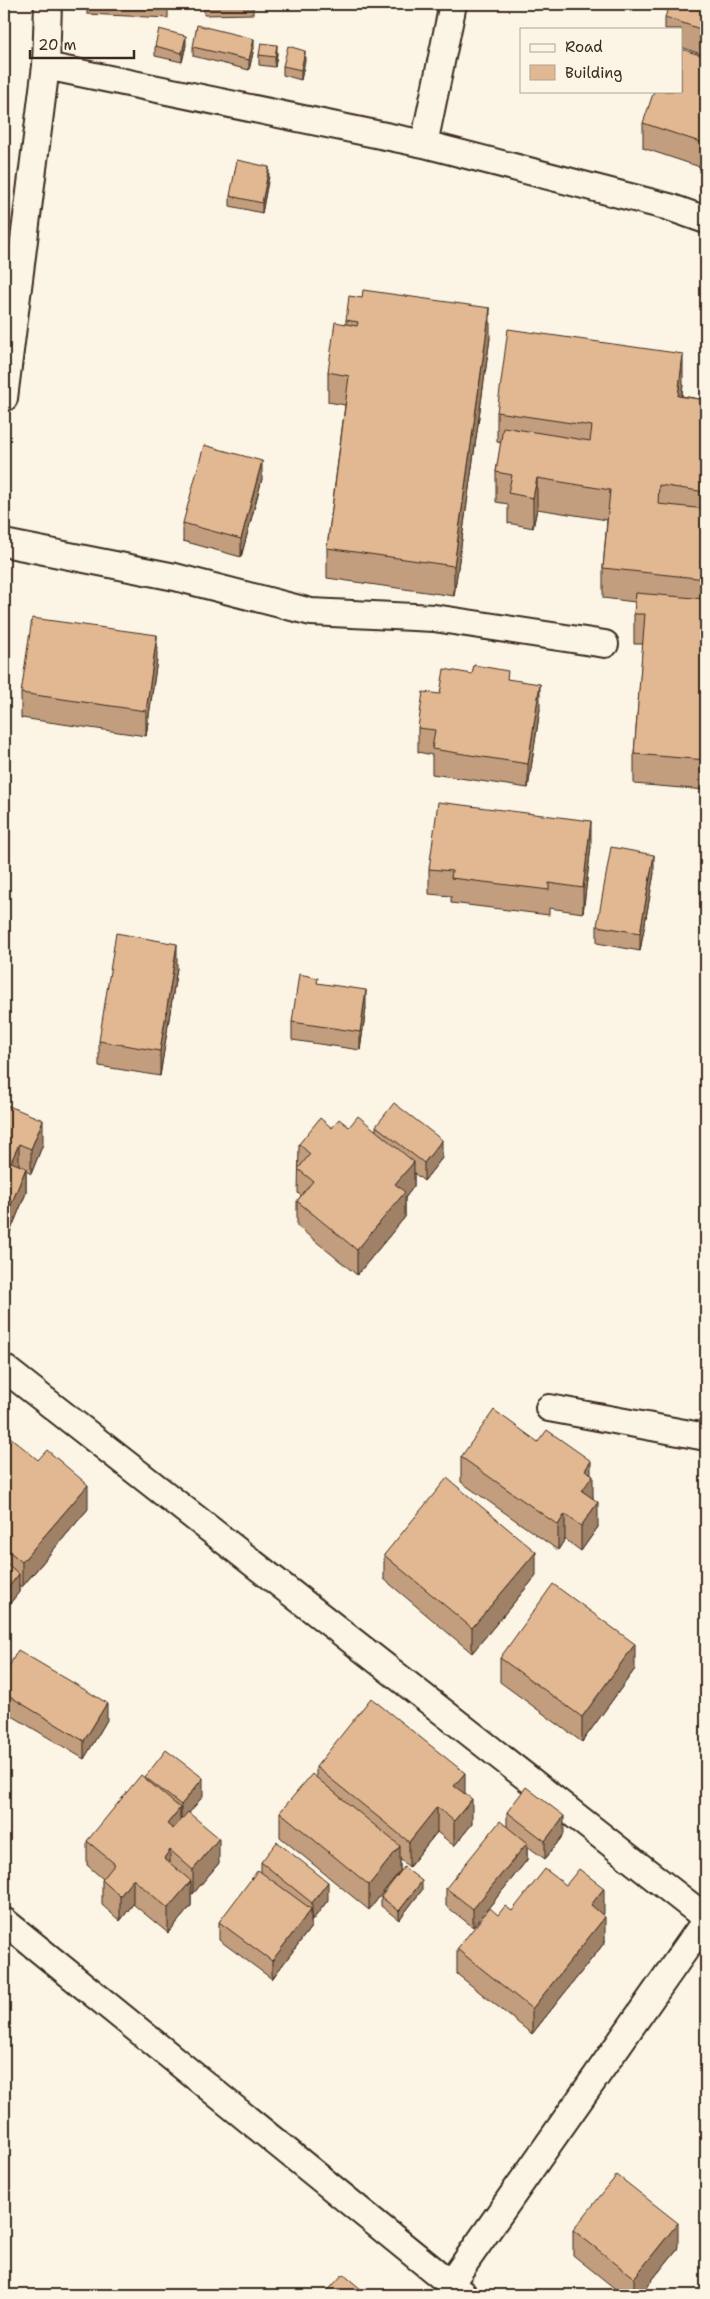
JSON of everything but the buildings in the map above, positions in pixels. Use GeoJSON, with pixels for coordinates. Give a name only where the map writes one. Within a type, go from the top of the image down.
{"type":"FeatureCollection","features":[{"type":"Feature","properties":{"kind":"street"},"geometry":{"type":"LineString","coordinates":[[4,398],[46,66],[48,4]]}},
{"type":"Feature","properties":{"kind":"street"},"geometry":{"type":"LineString","coordinates":[[424,144],[453,4]]}},
{"type":"Feature","properties":{"kind":"street"},"geometry":{"type":"LineString","coordinates":[[46,66],[424,144],[669,208],[706,220]]}},
{"type":"Feature","properties":{"kind":"street"},"geometry":{"type":"LineString","coordinates":[[4,542],[175,577],[311,612],[434,618],[605,644]]}},
{"type":"Feature","properties":{"kind":"street"},"geometry":{"type":"LineString","coordinates":[[4,1368],[706,1919],[457,2290],[4,1921]]}},
{"type":"Feature","properties":{"kind":"street"},"geometry":{"type":"LineString","coordinates":[[549,1408],[706,1437]]}}]}
